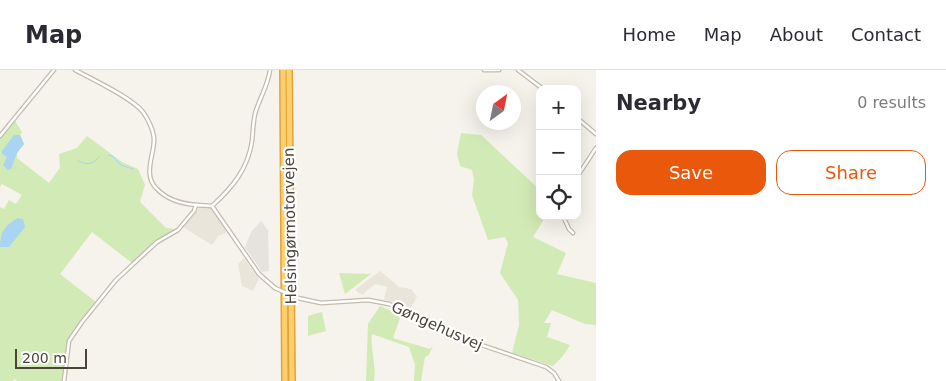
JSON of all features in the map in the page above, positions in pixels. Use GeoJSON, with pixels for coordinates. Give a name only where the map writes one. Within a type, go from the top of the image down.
{"type":"FeatureCollection","features":[{"type":"Feature","properties":{"kind":"highway","name":"Helsingørmotorvejen"},"geometry":{"type":"LineString","coordinates":[[284,70],[285,381]]}},
{"type":"Feature","properties":{"kind":"highway","name":"Helsingørmotorvejen"},"geometry":{"type":"LineString","coordinates":[[290,70],[292,381]]}},
{"type":"Feature","properties":{"kind":"street"},"geometry":{"type":"LineString","coordinates":[[0,136],[54,70]]}},
{"type":"Feature","properties":{"kind":"street"},"geometry":{"type":"LineString","coordinates":[[75,70],[103,84],[140,108],[146,117],[154,138],[150,162],[152,183],[158,190],[172,200],[212,206],[234,185],[245,166],[250,152],[255,114],[270,70]]}},
{"type":"Feature","properties":{"kind":"street"},"geometry":{"type":"LineString","coordinates":[[484,70],[500,70]]}},
{"type":"Feature","properties":{"kind":"street"},"geometry":{"type":"LineString","coordinates":[[518,70],[537,85]]}},
{"type":"Feature","properties":{"kind":"street"},"geometry":{"type":"LineString","coordinates":[[581,121],[596,134]]}},
{"type":"Feature","properties":{"kind":"street"},"geometry":{"type":"LineString","coordinates":[[578,175],[596,148]]}},
{"type":"Feature","properties":{"kind":"street"},"geometry":{"type":"LineString","coordinates":[[64,381],[69,342],[82,322],[116,280],[157,242],[178,230],[194,211],[196,205]]}},
{"type":"Feature","properties":{"kind":"street","name":"Gøngehusvej"},"geometry":{"type":"LineString","coordinates":[[212,206],[259,274],[275,288],[298,298],[321,303],[368,300],[395,306],[464,340],[546,367],[554,373],[559,381]]}},
{"type":"Feature","properties":{"kind":"street"},"geometry":{"type":"LineString","coordinates":[[565,220],[572,233]]}},
{"type":"Feature","properties":{"kind":"shaded area"},"geometry":{"type":"Polygon","coordinates":[[[201,206],[212,208],[228,232],[218,236],[212,245],[183,227],[201,206]]]}},
{"type":"Feature","properties":{"kind":"shaded area"},"geometry":{"type":"Polygon","coordinates":[[[261,221],[268,230],[269,271],[262,272],[245,247],[251,232],[261,221]]]}},
{"type":"Feature","properties":{"kind":"shaded area"},"geometry":{"type":"Polygon","coordinates":[[[244,258],[259,279],[253,291],[242,286],[238,264],[244,258]]]}},
{"type":"Feature","properties":{"kind":"shaded area"},"geometry":{"type":"Polygon","coordinates":[[[380,271],[399,287],[411,289],[417,297],[409,310],[384,299],[387,287],[375,284],[362,295],[355,290],[380,271]]]}},
{"type":"Feature","properties":{"kind":"green space"},"geometry":{"type":"Polygon","coordinates":[[[15,121],[22,132],[20,135],[24,144],[17,153],[17,158],[49,183],[60,168],[59,154],[77,148],[87,136],[122,162],[138,169],[145,185],[140,202],[166,228],[176,229],[156,241],[132,263],[92,232],[60,274],[96,302],[79,323],[68,342],[62,381],[17,381],[15,379],[12,381],[0,381],[0,207],[4,209],[9,200],[16,204],[22,195],[2,184],[0,187],[0,138],[15,121]]]}},
{"type":"Feature","properties":{"kind":"green space"},"geometry":{"type":"Polygon","coordinates":[[[461,133],[481,135],[536,186],[536,220],[544,220],[533,237],[566,253],[557,274],[596,283],[596,325],[585,324],[552,310],[544,323],[551,323],[547,337],[570,345],[553,366],[512,353],[519,325],[518,300],[500,273],[508,243],[505,237],[488,240],[472,195],[474,180],[472,170],[460,166],[457,154],[461,133]]]}},
{"type":"Feature","properties":{"kind":"green space"},"geometry":{"type":"Polygon","coordinates":[[[339,273],[371,274],[345,294],[339,273]]]}},
{"type":"Feature","properties":{"kind":"green space"},"geometry":{"type":"Polygon","coordinates":[[[380,306],[401,315],[393,338],[430,349],[433,346],[429,355],[425,357],[421,381],[414,381],[415,365],[409,347],[372,334],[375,376],[374,381],[366,381],[368,324],[380,306]]]}},
{"type":"Feature","properties":{"kind":"green space"},"geometry":{"type":"Polygon","coordinates":[[[322,312],[326,331],[308,336],[308,316],[322,312]]]}},
{"type":"Feature","properties":{"kind":"water"},"geometry":{"type":"Polygon","coordinates":[[[14,135],[20,135],[24,144],[17,153],[11,169],[8,170],[3,165],[7,157],[2,154],[2,151],[14,135]]]}},
{"type":"Feature","properties":{"kind":"water"},"geometry":{"type":"Polygon","coordinates":[[[18,218],[23,219],[25,227],[9,247],[0,247],[4,230],[18,218]]]}},
{"type":"Feature","properties":{"kind":"waterway"},"geometry":{"type":"LineString","coordinates":[[108,155],[112,156],[121,165],[133,169]]}},
{"type":"Feature","properties":{"kind":"waterway"},"geometry":{"type":"LineString","coordinates":[[78,161],[90,164],[99,157]]}}]}
